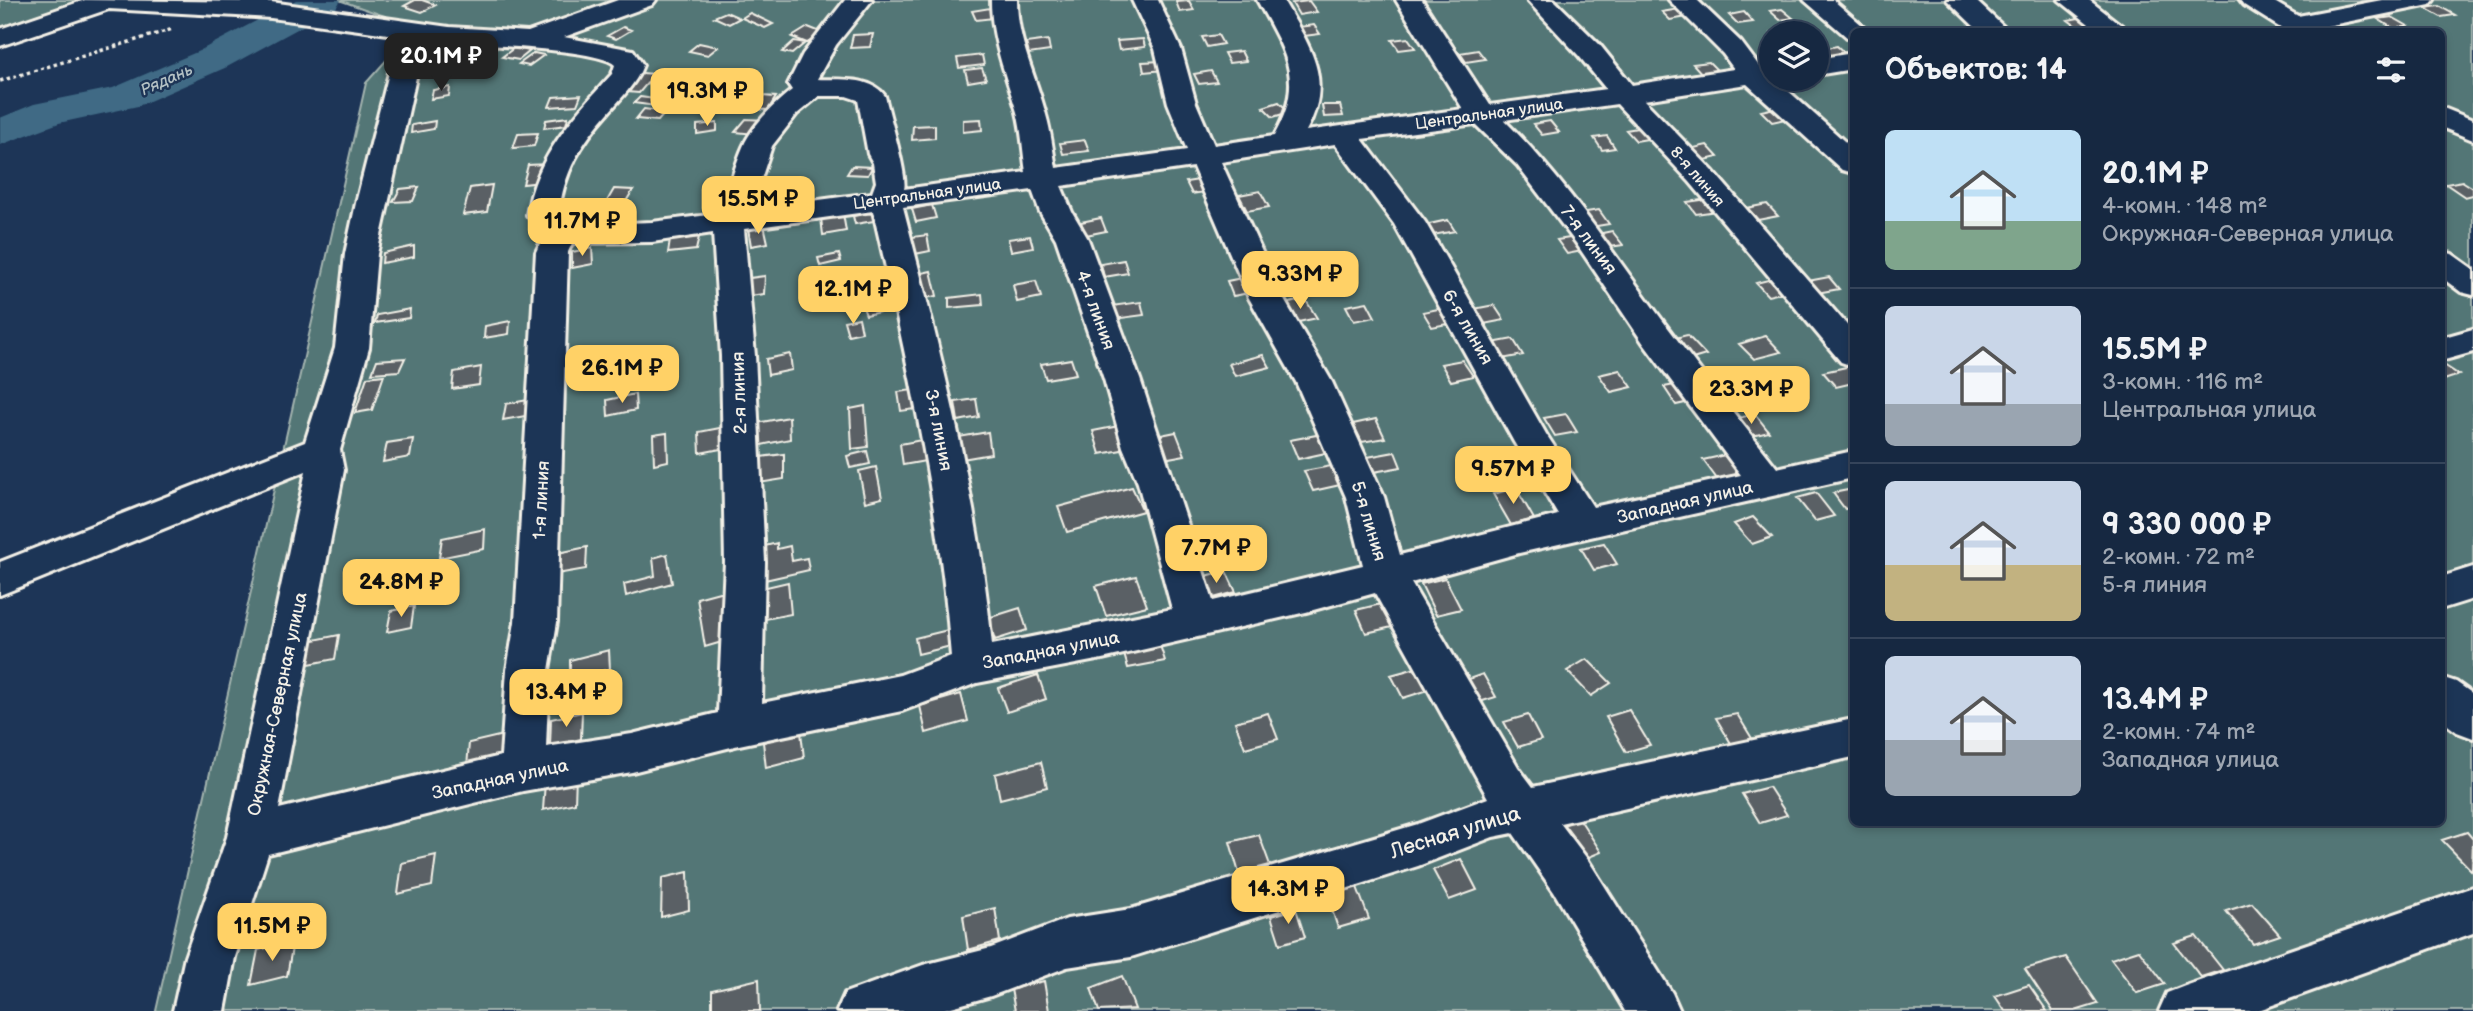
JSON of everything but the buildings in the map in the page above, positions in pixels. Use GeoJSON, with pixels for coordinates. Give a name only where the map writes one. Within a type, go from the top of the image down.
{"type":"FeatureCollection","features":[{"type":"Feature","properties":{"kind":"street"},"geometry":{"type":"LineString","coordinates":[[532,40],[591,9],[643,0]]}},
{"type":"Feature","properties":{"kind":"street"},"geometry":{"type":"LineString","coordinates":[[728,222],[739,204],[758,145],[787,108],[812,88],[802,84],[802,77],[848,10],[859,0]]}},
{"type":"Feature","properties":{"kind":"street","name":"4-я линия"},"geometry":{"type":"LineString","coordinates":[[1004,0],[1004,19],[1018,76],[1032,114],[1042,177],[1056,212],[1072,239],[1122,379],[1142,447],[1169,519],[1192,599],[1194,620]]}},
{"type":"Feature","properties":{"kind":"street","name":"5-я линия"},"geometry":{"type":"LineString","coordinates":[[1145,0],[1168,49],[1182,103],[1266,298],[1314,382],[1365,498],[1385,575],[1522,811],[1571,876],[1654,1011]]}},
{"type":"Feature","properties":{"kind":"street"},"geometry":{"type":"LineString","coordinates":[[1270,0],[1292,35],[1308,76],[1297,124],[1285,143]]}},
{"type":"Feature","properties":{"kind":"street","name":"7-я линия"},"geometry":{"type":"LineString","coordinates":[[1409,0],[1481,114],[1527,159],[1588,237],[1656,336],[1767,482]]}},
{"type":"Feature","properties":{"kind":"street","name":"8-я линия"},"geometry":{"type":"LineString","coordinates":[[1540,0],[1590,50],[1624,93],[1701,176],[1850,350]]}},
{"type":"Feature","properties":{"kind":"street"},"geometry":{"type":"LineString","coordinates":[[1682,0],[1759,71]]}},
{"type":"Feature","properties":{"kind":"street"},"geometry":{"type":"LineString","coordinates":[[1817,0],[1852,28]]}},
{"type":"Feature","properties":{"kind":"street"},"geometry":{"type":"LineString","coordinates":[[1960,0],[1992,28]]}},
{"type":"Feature","properties":{"kind":"street"},"geometry":{"type":"LineString","coordinates":[[2073,0],[2112,28]]}},
{"type":"Feature","properties":{"kind":"street"},"geometry":{"type":"LineString","coordinates":[[2253,0],[2300,28],[2421,0]]}},
{"type":"Feature","properties":{"kind":"street"},"geometry":{"type":"LineString","coordinates":[[0,38],[108,1],[226,3],[429,32],[532,40],[622,56],[629,65],[625,76],[563,150],[544,197],[543,215],[554,228],[562,230]]}},
{"type":"Feature","properties":{"kind":"street","name":"Окружная-Северная улица"},"geometry":{"type":"LineString","coordinates":[[199,1011],[210,957],[250,836],[326,470],[321,450],[352,348],[361,254],[407,57],[429,32]]}},
{"type":"Feature","properties":{"kind":"street"},"geometry":{"type":"LineString","coordinates":[[1829,65],[1850,61]]}},
{"type":"Feature","properties":{"kind":"street","name":"Центральная улица"},"geometry":{"type":"LineString","coordinates":[[562,230],[577,234],[614,235],[728,222],[1205,156],[1759,73]]}},
{"type":"Feature","properties":{"kind":"street","name":"3-я линия"},"geometry":{"type":"LineString","coordinates":[[812,88],[849,87],[860,89],[871,96],[891,182],[885,199],[925,359],[948,479],[970,619],[973,666]]}},
{"type":"Feature","properties":{"kind":"street"},"geometry":{"type":"LineString","coordinates":[[1779,91],[1850,161]]}},
{"type":"Feature","properties":{"kind":"street"},"geometry":{"type":"LineString","coordinates":[[2445,118],[2472,129]]}},
{"type":"Feature","properties":{"kind":"street","name":"6-я линия"},"geometry":{"type":"LineString","coordinates":[[1343,134],[1409,222],[1532,442],[1584,526]]}},
{"type":"Feature","properties":{"kind":"street","name":"2-я линия"},"geometry":{"type":"LineString","coordinates":[[728,222],[738,356],[745,562],[739,726]]}},
{"type":"Feature","properties":{"kind":"street","name":"1-я линия"},"geometry":{"type":"LineString","coordinates":[[523,771],[528,670],[536,622],[552,252],[562,230]]}},
{"type":"Feature","properties":{"kind":"street"},"geometry":{"type":"LineString","coordinates":[[2445,264],[2473,285]]}},
{"type":"Feature","properties":{"kind":"street"},"geometry":{"type":"LineString","coordinates":[[2445,349],[2473,340]]}},
{"type":"Feature","properties":{"kind":"street"},"geometry":{"type":"LineString","coordinates":[[0,579],[321,450]]}},
{"type":"Feature","properties":{"kind":"street","name":"Западная улица"},"geometry":{"type":"LineString","coordinates":[[250,836],[523,771],[632,752],[739,726],[902,693],[973,666],[1102,642],[1306,596],[1519,538],[1584,526],[1767,482],[1850,466]]}},
{"type":"Feature","properties":{"kind":"street"},"geometry":{"type":"LineString","coordinates":[[2445,592],[2473,583]]}},
{"type":"Feature","properties":{"kind":"street"},"geometry":{"type":"LineString","coordinates":[[2445,698],[2473,719]]}},
{"type":"Feature","properties":{"kind":"street","name":"Лесная улица"},"geometry":{"type":"LineString","coordinates":[[863,1011],[923,990],[992,972],[1067,943],[1131,933],[1418,845],[1492,817],[1567,798],[1850,739]]}},
{"type":"Feature","properties":{"kind":"street"},"geometry":{"type":"LineString","coordinates":[[2185,1011],[2473,910]]}},
{"type":"Feature","properties":{"kind":"path"},"geometry":{"type":"LineString","coordinates":[[0,81],[182,26]]}},
{"type":"Feature","properties":{"kind":"green space"},"geometry":{"type":"Polygon","coordinates":[[[0,0],[82,0],[0,28],[0,0]]]}},
{"type":"Feature","properties":{"kind":"green space"},"geometry":{"type":"Polygon","coordinates":[[[339,0],[2473,0],[2473,1011],[156,1011],[366,83],[416,27],[339,0]]]}},
{"type":"Feature","properties":{"kind":"waterway","name":"Рядань"},"geometry":{"type":"LineString","coordinates":[[0,133],[48,113],[124,98],[213,59],[323,0]]}}]}
